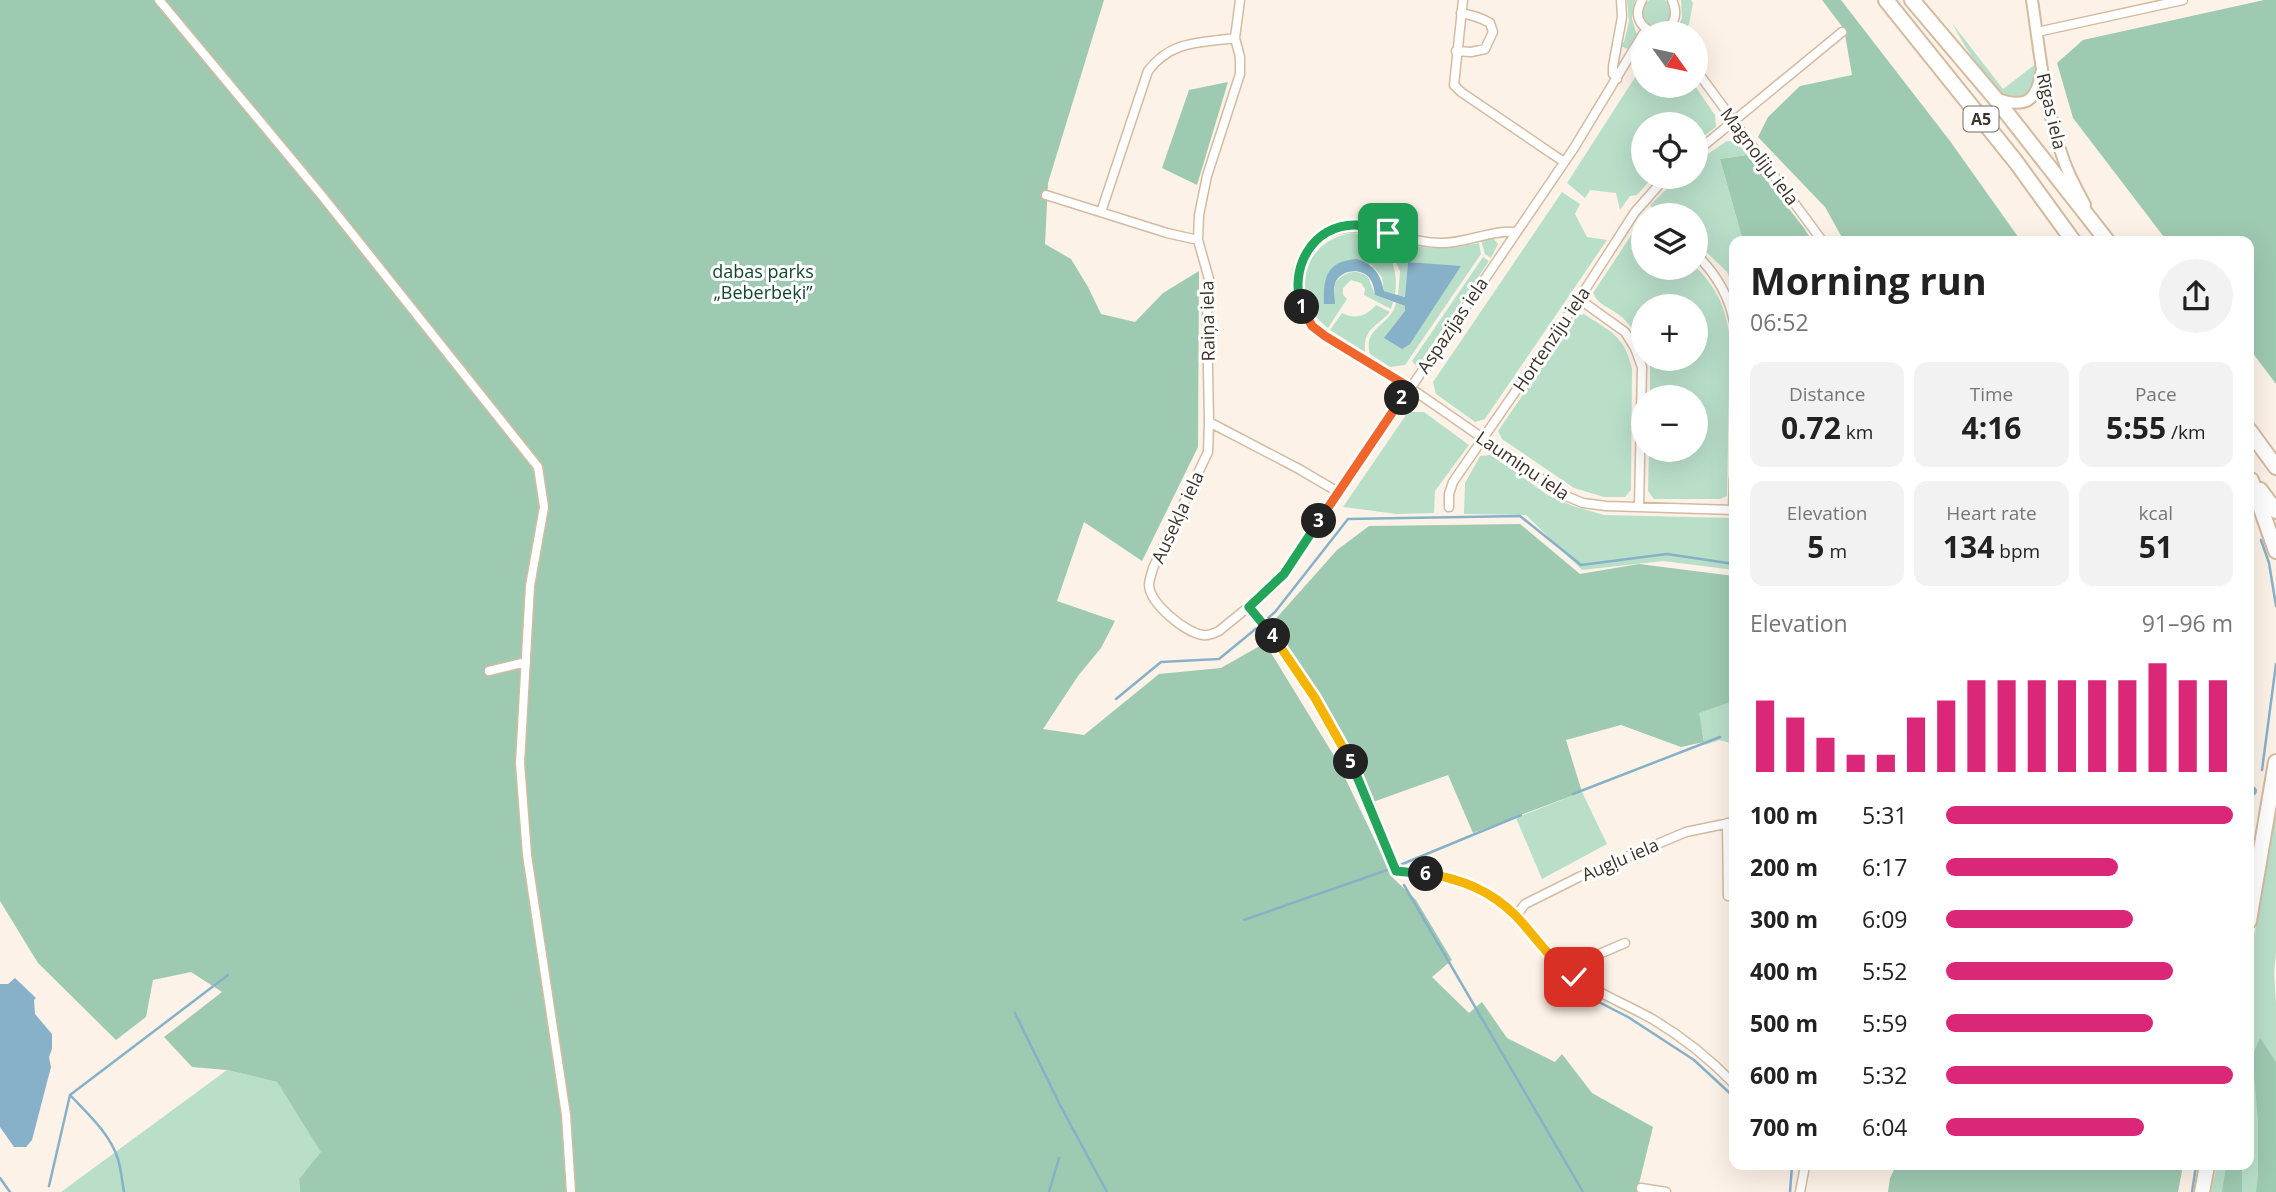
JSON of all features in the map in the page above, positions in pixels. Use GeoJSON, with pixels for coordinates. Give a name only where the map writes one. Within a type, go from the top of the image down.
{"type":"FeatureCollection","features":[{"type":"Feature","properties":{"kind":"highway","name":"A5"},"geometry":{"type":"LineString","coordinates":[[1886,0],[2016,162],[2070,236]]}},
{"type":"Feature","properties":{"kind":"highway","name":"A5"},"geometry":{"type":"LineString","coordinates":[[1912,0],[1995,98],[2104,236]]}},
{"type":"Feature","properties":{"kind":"highway"},"geometry":{"type":"LineString","coordinates":[[2254,437],[2276,467]]}},
{"type":"Feature","properties":{"kind":"highway"},"geometry":{"type":"LineString","coordinates":[[2254,483],[2276,511]]}},
{"type":"Feature","properties":{"kind":"highway"},"geometry":{"type":"LineString","coordinates":[[2254,489],[2276,551]]}},
{"type":"Feature","properties":{"kind":"highway"},"geometry":{"type":"LineString","coordinates":[[2254,892],[2276,762]]}},
{"type":"Feature","properties":{"kind":"highway"},"geometry":{"type":"LineString","coordinates":[[2202,1192],[2206,1170]]}},
{"type":"Feature","properties":{"kind":"main road","name":"Rīgas iela"},"geometry":{"type":"LineString","coordinates":[[2032,0],[2056,135],[2064,162],[2090,217]]}},
{"type":"Feature","properties":{"kind":"main road"},"geometry":{"type":"LineString","coordinates":[[1995,98],[2016,104],[2032,98],[2039,87],[2042,66]]}},
{"type":"Feature","properties":{"kind":"street"},"geometry":{"type":"LineString","coordinates":[[159,0],[323,197],[538,467],[544,507],[530,586],[520,763],[527,855],[566,1115],[571,1192]]}},
{"type":"Feature","properties":{"kind":"street","name":"Raiņa iela"},"geometry":{"type":"LineString","coordinates":[[1209,422],[1209,279],[1198,240],[1199,215],[1206,176],[1240,74],[1240,57],[1235,38],[1240,0]]}},
{"type":"Feature","properties":{"kind":"street"},"geometry":{"type":"LineString","coordinates":[[1463,0],[1454,85],[1564,162]]}},
{"type":"Feature","properties":{"kind":"street"},"geometry":{"type":"LineString","coordinates":[[1617,79],[1612,74],[1622,17],[1620,0]]}},
{"type":"Feature","properties":{"kind":"street"},"geometry":{"type":"LineString","coordinates":[[1639,21],[1637,8],[1642,0]]}},
{"type":"Feature","properties":{"kind":"street"},"geometry":{"type":"LineString","coordinates":[[1672,0],[1676,16],[1674,21]]}},
{"type":"Feature","properties":{"kind":"street"},"geometry":{"type":"LineString","coordinates":[[2037,32],[2183,0]]}},
{"type":"Feature","properties":{"kind":"street"},"geometry":{"type":"LineString","coordinates":[[1456,51],[1485,49],[1493,32],[1490,23],[1480,17],[1461,13]]}},
{"type":"Feature","properties":{"kind":"street"},"geometry":{"type":"LineString","coordinates":[[1708,142],[1842,32]]}},
{"type":"Feature","properties":{"kind":"street"},"geometry":{"type":"LineString","coordinates":[[1101,212],[1148,71],[1165,52],[1181,45],[1235,38]]}},
{"type":"Feature","properties":{"kind":"street","name":"Aspazijas iela"},"geometry":{"type":"LineString","coordinates":[[1515,232],[1497,232],[1458,242],[1440,243],[1413,240],[1356,225],[1340,228],[1324,235],[1306,253],[1300,264],[1297,287],[1301,304],[1312,326],[1325,336],[1409,387],[1564,162],[1631,55]]}},
{"type":"Feature","properties":{"kind":"street","name":"Magnoliju iela"},"geometry":{"type":"LineString","coordinates":[[1708,87],[1821,236]]}},
{"type":"Feature","properties":{"kind":"street"},"geometry":{"type":"LineString","coordinates":[[1046,195],[1198,240]]}},
{"type":"Feature","properties":{"kind":"street","name":"Hortenziju iela"},"geometry":{"type":"LineString","coordinates":[[1449,507],[1453,482],[1631,225]]}},
{"type":"Feature","properties":{"kind":"street"},"geometry":{"type":"LineString","coordinates":[[1708,266],[1714,272],[1729,302]]}},
{"type":"Feature","properties":{"kind":"street"},"geometry":{"type":"LineString","coordinates":[[1579,299],[1625,332],[1642,367],[1639,507]]}},
{"type":"Feature","properties":{"kind":"street","name":"Laumiņu iela"},"geometry":{"type":"LineString","coordinates":[[1409,387],[1566,496],[1583,503],[1729,510]]}},
{"type":"Feature","properties":{"kind":"street","name":"Ausekļa iela"},"geometry":{"type":"LineString","coordinates":[[1209,422],[1208,452],[1153,568],[1149,584],[1162,611],[1201,635],[1219,631],[1284,574],[1409,387]]}},
{"type":"Feature","properties":{"kind":"street"},"geometry":{"type":"LineString","coordinates":[[1209,422],[1338,492]]}},
{"type":"Feature","properties":{"kind":"street"},"geometry":{"type":"LineString","coordinates":[[1249,607],[1281,647],[1315,698],[1347,755],[1381,830],[1396,871],[1443,876],[1479,890],[1516,916],[1574,977],[1686,1041],[1729,1080]]}},
{"type":"Feature","properties":{"kind":"street"},"geometry":{"type":"LineString","coordinates":[[489,671],[526,662]]}},
{"type":"Feature","properties":{"kind":"street","name":"Augļu iela"},"geometry":{"type":"LineString","coordinates":[[1516,916],[1525,904],[1578,877],[1686,832],[1729,822]]}},
{"type":"Feature","properties":{"kind":"street"},"geometry":{"type":"LineString","coordinates":[[1728,896],[1729,871]]}},
{"type":"Feature","properties":{"kind":"street"},"geometry":{"type":"LineString","coordinates":[[1564,969],[1625,943]]}},
{"type":"Feature","properties":{"kind":"street"},"geometry":{"type":"LineString","coordinates":[[1800,1192],[1804,1170]]}},
{"type":"Feature","properties":{"kind":"street"},"geometry":{"type":"LineString","coordinates":[[1640,1188],[1667,1192]]}},
{"type":"Feature","properties":{"kind":"green space"},"geometry":{"type":"Polygon","coordinates":[[[1660,-1],[1667,3],[1672,13],[1668,21],[1646,21],[1642,13],[1647,3],[1660,-1]]]}},
{"type":"Feature","properties":{"kind":"green space","name":"dabas parks „Beberbeķi”"},"geometry":{"type":"Polygon","coordinates":[[[0,0],[1104,0],[1048,183],[1045,244],[1071,259],[1101,314],[1135,322],[1163,293],[1199,271],[1198,447],[1142,561],[1084,522],[1057,601],[1115,621],[1101,648],[1078,676],[1043,729],[1084,735],[1159,674],[1221,668],[1265,643],[1336,759],[1393,878],[1416,900],[1452,960],[1432,977],[1469,1013],[1482,1002],[1507,1038],[1555,1062],[1562,1054],[1592,1093],[1653,1127],[1637,1192],[300,1192],[299,1179],[321,1152],[277,1082],[227,1070],[192,1067],[164,1037],[222,992],[191,972],[153,980],[146,1017],[116,1040],[38,963],[0,901],[0,0]]]}},
{"type":"Feature","properties":{"kind":"green space"},"geometry":{"type":"Polygon","coordinates":[[[1627,0],[1635,0],[1631,44],[1628,49],[1620,46],[1624,42],[1629,21],[1627,0]]]}},
{"type":"Feature","properties":{"kind":"green space"},"geometry":{"type":"Polygon","coordinates":[[[1681,0],[1691,0],[1693,3],[1690,21],[1680,21],[1681,0]]]}},
{"type":"Feature","properties":{"kind":"green space"},"geometry":{"type":"Polygon","coordinates":[[[1822,0],[1841,0],[1950,141],[2017,236],[1841,236],[1825,207],[1758,137],[1768,117],[1800,86],[1852,75],[1844,29],[1822,0]]]}},
{"type":"Feature","properties":{"kind":"green space"},"geometry":{"type":"Polygon","coordinates":[[[2264,0],[2276,0],[2276,384],[2254,355],[2254,236],[2163,236],[2073,118],[2057,63],[2083,40],[2264,0]]]}},
{"type":"Feature","properties":{"kind":"green space"},"geometry":{"type":"Polygon","coordinates":[[[1952,23],[2003,89],[2037,63],[2036,82],[2027,95],[2010,97],[1994,86],[1977,65],[1952,23]]]}},
{"type":"Feature","properties":{"kind":"green space"},"geometry":{"type":"Polygon","coordinates":[[[1228,82],[1197,185],[1162,168],[1189,90],[1228,82]]]}},
{"type":"Feature","properties":{"kind":"green space"},"geometry":{"type":"Polygon","coordinates":[[[1631,84],[1631,98],[1703,98],[1715,115],[1716,127],[1708,133],[1708,112],[1631,112],[1631,189],[1642,189],[1637,195],[1630,196],[1620,210],[1616,193],[1590,190],[1585,198],[1567,183],[1631,84]]]}},
{"type":"Feature","properties":{"kind":"green space"},"geometry":{"type":"Polygon","coordinates":[[[1727,141],[1738,142],[1747,155],[1720,159],[1742,236],[1729,236],[1729,277],[1708,254],[1708,203],[1652,203],[1667,189],[1708,189],[1708,154],[1727,141]]]}},
{"type":"Feature","properties":{"kind":"green space"},"geometry":{"type":"Polygon","coordinates":[[[1747,155],[1809,236],[1742,236],[1720,159],[1747,155]]]}},
{"type":"Feature","properties":{"kind":"green space"},"geometry":{"type":"Polygon","coordinates":[[[1562,192],[1580,204],[1575,214],[1587,237],[1607,240],[1485,419],[1475,422],[1436,394],[1433,382],[1562,192]]]}},
{"type":"Feature","properties":{"kind":"green space"},"geometry":{"type":"Polygon","coordinates":[[[1351,233],[1372,235],[1384,248],[1396,277],[1395,294],[1384,291],[1382,277],[1371,264],[1329,272],[1335,303],[1335,283],[1342,276],[1355,272],[1368,277],[1375,295],[1393,302],[1391,309],[1364,295],[1365,289],[1361,283],[1351,280],[1343,288],[1343,295],[1347,299],[1328,328],[1315,316],[1308,302],[1306,273],[1311,259],[1321,247],[1334,238],[1351,233]]]}},
{"type":"Feature","properties":{"kind":"green space"},"geometry":{"type":"Polygon","coordinates":[[[1631,236],[1631,280],[1707,280],[1710,283],[1719,298],[1729,332],[1727,496],[1720,499],[1654,499],[1648,491],[1649,462],[1708,462],[1708,385],[1650,385],[1650,371],[1708,371],[1708,294],[1631,294],[1631,327],[1593,293],[1631,236]]]}},
{"type":"Feature","properties":{"kind":"green space"},"geometry":{"type":"Polygon","coordinates":[[[1493,238],[1498,244],[1491,258],[1485,254],[1481,241],[1493,238]]]}},
{"type":"Feature","properties":{"kind":"green space"},"geometry":{"type":"Polygon","coordinates":[[[1390,240],[1434,248],[1479,243],[1481,254],[1405,365],[1390,367],[1370,354],[1369,345],[1373,332],[1389,317],[1396,303],[1405,306],[1405,310],[1461,267],[1408,262],[1406,297],[1398,295],[1400,271],[1390,250],[1390,240]]]}},
{"type":"Feature","properties":{"kind":"green space"},"geometry":{"type":"Polygon","coordinates":[[[1483,257],[1489,261],[1417,367],[1412,361],[1483,257]]]}},
{"type":"Feature","properties":{"kind":"green space"},"geometry":{"type":"Polygon","coordinates":[[[1376,305],[1390,312],[1369,333],[1365,352],[1330,330],[1342,313],[1360,316],[1376,305]]]}},
{"type":"Feature","properties":{"kind":"green space"},"geometry":{"type":"Polygon","coordinates":[[[1584,314],[1615,335],[1625,349],[1631,365],[1631,490],[1625,497],[1604,497],[1574,488],[1502,439],[1498,431],[1577,316],[1584,314]]]}},
{"type":"Feature","properties":{"kind":"green space"},"geometry":{"type":"Polygon","coordinates":[[[1408,412],[1424,412],[1469,445],[1435,491],[1434,513],[1397,514],[1343,507],[1408,412]]]}},
{"type":"Feature","properties":{"kind":"green space"},"geometry":{"type":"Polygon","coordinates":[[[1491,455],[1549,496],[1604,515],[1729,518],[1729,569],[1663,561],[1582,570],[1526,515],[1464,514],[1465,483],[1480,456],[1491,455]]]}},
{"type":"Feature","properties":{"kind":"green space"},"geometry":{"type":"Polygon","coordinates":[[[1520,524],[1580,574],[1639,564],[1729,575],[1729,703],[1699,713],[1704,742],[1681,747],[1621,725],[1566,740],[1582,792],[1473,833],[1448,775],[1373,802],[1320,696],[1272,623],[1337,550],[1369,526],[1520,524]]]}},
{"type":"Feature","properties":{"kind":"green space"},"geometry":{"type":"Polygon","coordinates":[[[1729,703],[1729,743],[1719,740],[1705,745],[1698,713],[1729,703]]]}},
{"type":"Feature","properties":{"kind":"green space"},"geometry":{"type":"Polygon","coordinates":[[[1582,792],[1607,844],[1542,879],[1516,818],[1582,792]]]}},
{"type":"Feature","properties":{"kind":"green space"},"geometry":{"type":"Polygon","coordinates":[[[2276,802],[2276,1192],[2211,1192],[2216,1170],[2254,1170],[2254,936],[2276,802]]]}},
{"type":"Feature","properties":{"kind":"green space"},"geometry":{"type":"Polygon","coordinates":[[[2260,1038],[2276,1062],[2276,1192],[2256,1192],[2258,1120],[2254,1052],[2260,1038]]]}},
{"type":"Feature","properties":{"kind":"green space"},"geometry":{"type":"Polygon","coordinates":[[[227,1070],[277,1082],[322,1152],[299,1179],[300,1192],[61,1192],[227,1070]]]}},
{"type":"Feature","properties":{"kind":"green space"},"geometry":{"type":"Polygon","coordinates":[[[1894,1170],[2182,1170],[2178,1192],[1888,1192],[1894,1170]]]}},
{"type":"Feature","properties":{"kind":"green space"},"geometry":{"type":"Polygon","coordinates":[[[2225,1170],[2242,1170],[2242,1192],[2222,1192],[2225,1170]]]}},
{"type":"Feature","properties":{"kind":"water"},"geometry":{"type":"Polygon","coordinates":[[[1357,259],[1375,270],[1384,291],[1405,297],[1408,262],[1461,266],[1410,344],[1402,349],[1384,338],[1405,311],[1405,306],[1375,295],[1367,275],[1353,271],[1343,274],[1336,281],[1335,304],[1324,304],[1329,272],[1339,263],[1357,259]]]}},
{"type":"Feature","properties":{"kind":"water"},"geometry":{"type":"Polygon","coordinates":[[[15,978],[36,998],[35,1014],[52,1034],[49,1057],[51,1067],[32,1140],[26,1147],[14,1147],[0,1127],[0,984],[8,984],[15,978]]]}},
{"type":"Feature","properties":{"kind":"waterway"},"geometry":{"type":"LineString","coordinates":[[1267,619],[1348,519],[1520,516],[1581,565],[1667,554],[1729,563]]}},
{"type":"Feature","properties":{"kind":"waterway"},"geometry":{"type":"LineString","coordinates":[[2261,540],[2269,563],[2276,606]]}},
{"type":"Feature","properties":{"kind":"waterway"},"geometry":{"type":"LineString","coordinates":[[1116,699],[1161,662],[1219,659],[1258,627]]}},
{"type":"Feature","properties":{"kind":"waterway"},"geometry":{"type":"LineString","coordinates":[[2262,770],[2276,664]]}},
{"type":"Feature","properties":{"kind":"waterway"},"geometry":{"type":"LineString","coordinates":[[1573,794],[1720,737]]}},
{"type":"Feature","properties":{"kind":"waterway"},"geometry":{"type":"LineString","coordinates":[[1400,865],[1521,815]]}},
{"type":"Feature","properties":{"kind":"waterway"},"geometry":{"type":"LineString","coordinates":[[1244,920],[1390,869]]}},
{"type":"Feature","properties":{"kind":"waterway"},"geometry":{"type":"LineString","coordinates":[[1404,885],[1583,1192]]}},
{"type":"Feature","properties":{"kind":"waterway"},"geometry":{"type":"LineString","coordinates":[[1550,970],[1564,984],[1628,1017],[1694,1060],[1729,1092]]}},
{"type":"Feature","properties":{"kind":"waterway"},"geometry":{"type":"LineString","coordinates":[[49,1186],[70,1095],[228,975]]}},
{"type":"Feature","properties":{"kind":"waterway"},"geometry":{"type":"LineString","coordinates":[[1015,1013],[1107,1192]]}},
{"type":"Feature","properties":{"kind":"waterway"},"geometry":{"type":"LineString","coordinates":[[71,1096],[110,1141],[118,1159],[124,1192]]}},
{"type":"Feature","properties":{"kind":"waterway"},"geometry":{"type":"LineString","coordinates":[[1049,1192],[1059,1158]]}},
{"type":"Feature","properties":{"kind":"waterway"},"geometry":{"type":"LineString","coordinates":[[1790,1192],[1792,1170]]}},
{"type":"Feature","properties":{"kind":"waterway"},"geometry":{"type":"LineString","coordinates":[[2192,1192],[2195,1170]]}},
{"type":"Feature","properties":{"kind":"waterway"},"geometry":{"type":"LineString","coordinates":[[0,1178],[10,1192]]}},
{"type":"Feature","properties":{"kind":"route"},"geometry":{"type":"LineString","coordinates":[[1388,233],[1356,225],[1324,235],[1313,244],[1300,264],[1297,287],[1299,299],[1312,326],[1409,387],[1284,574],[1249,607],[1281,647],[1315,698],[1353,767],[1396,871],[1443,876],[1479,890],[1516,916],[1530,934],[1574,977]]}}]}
